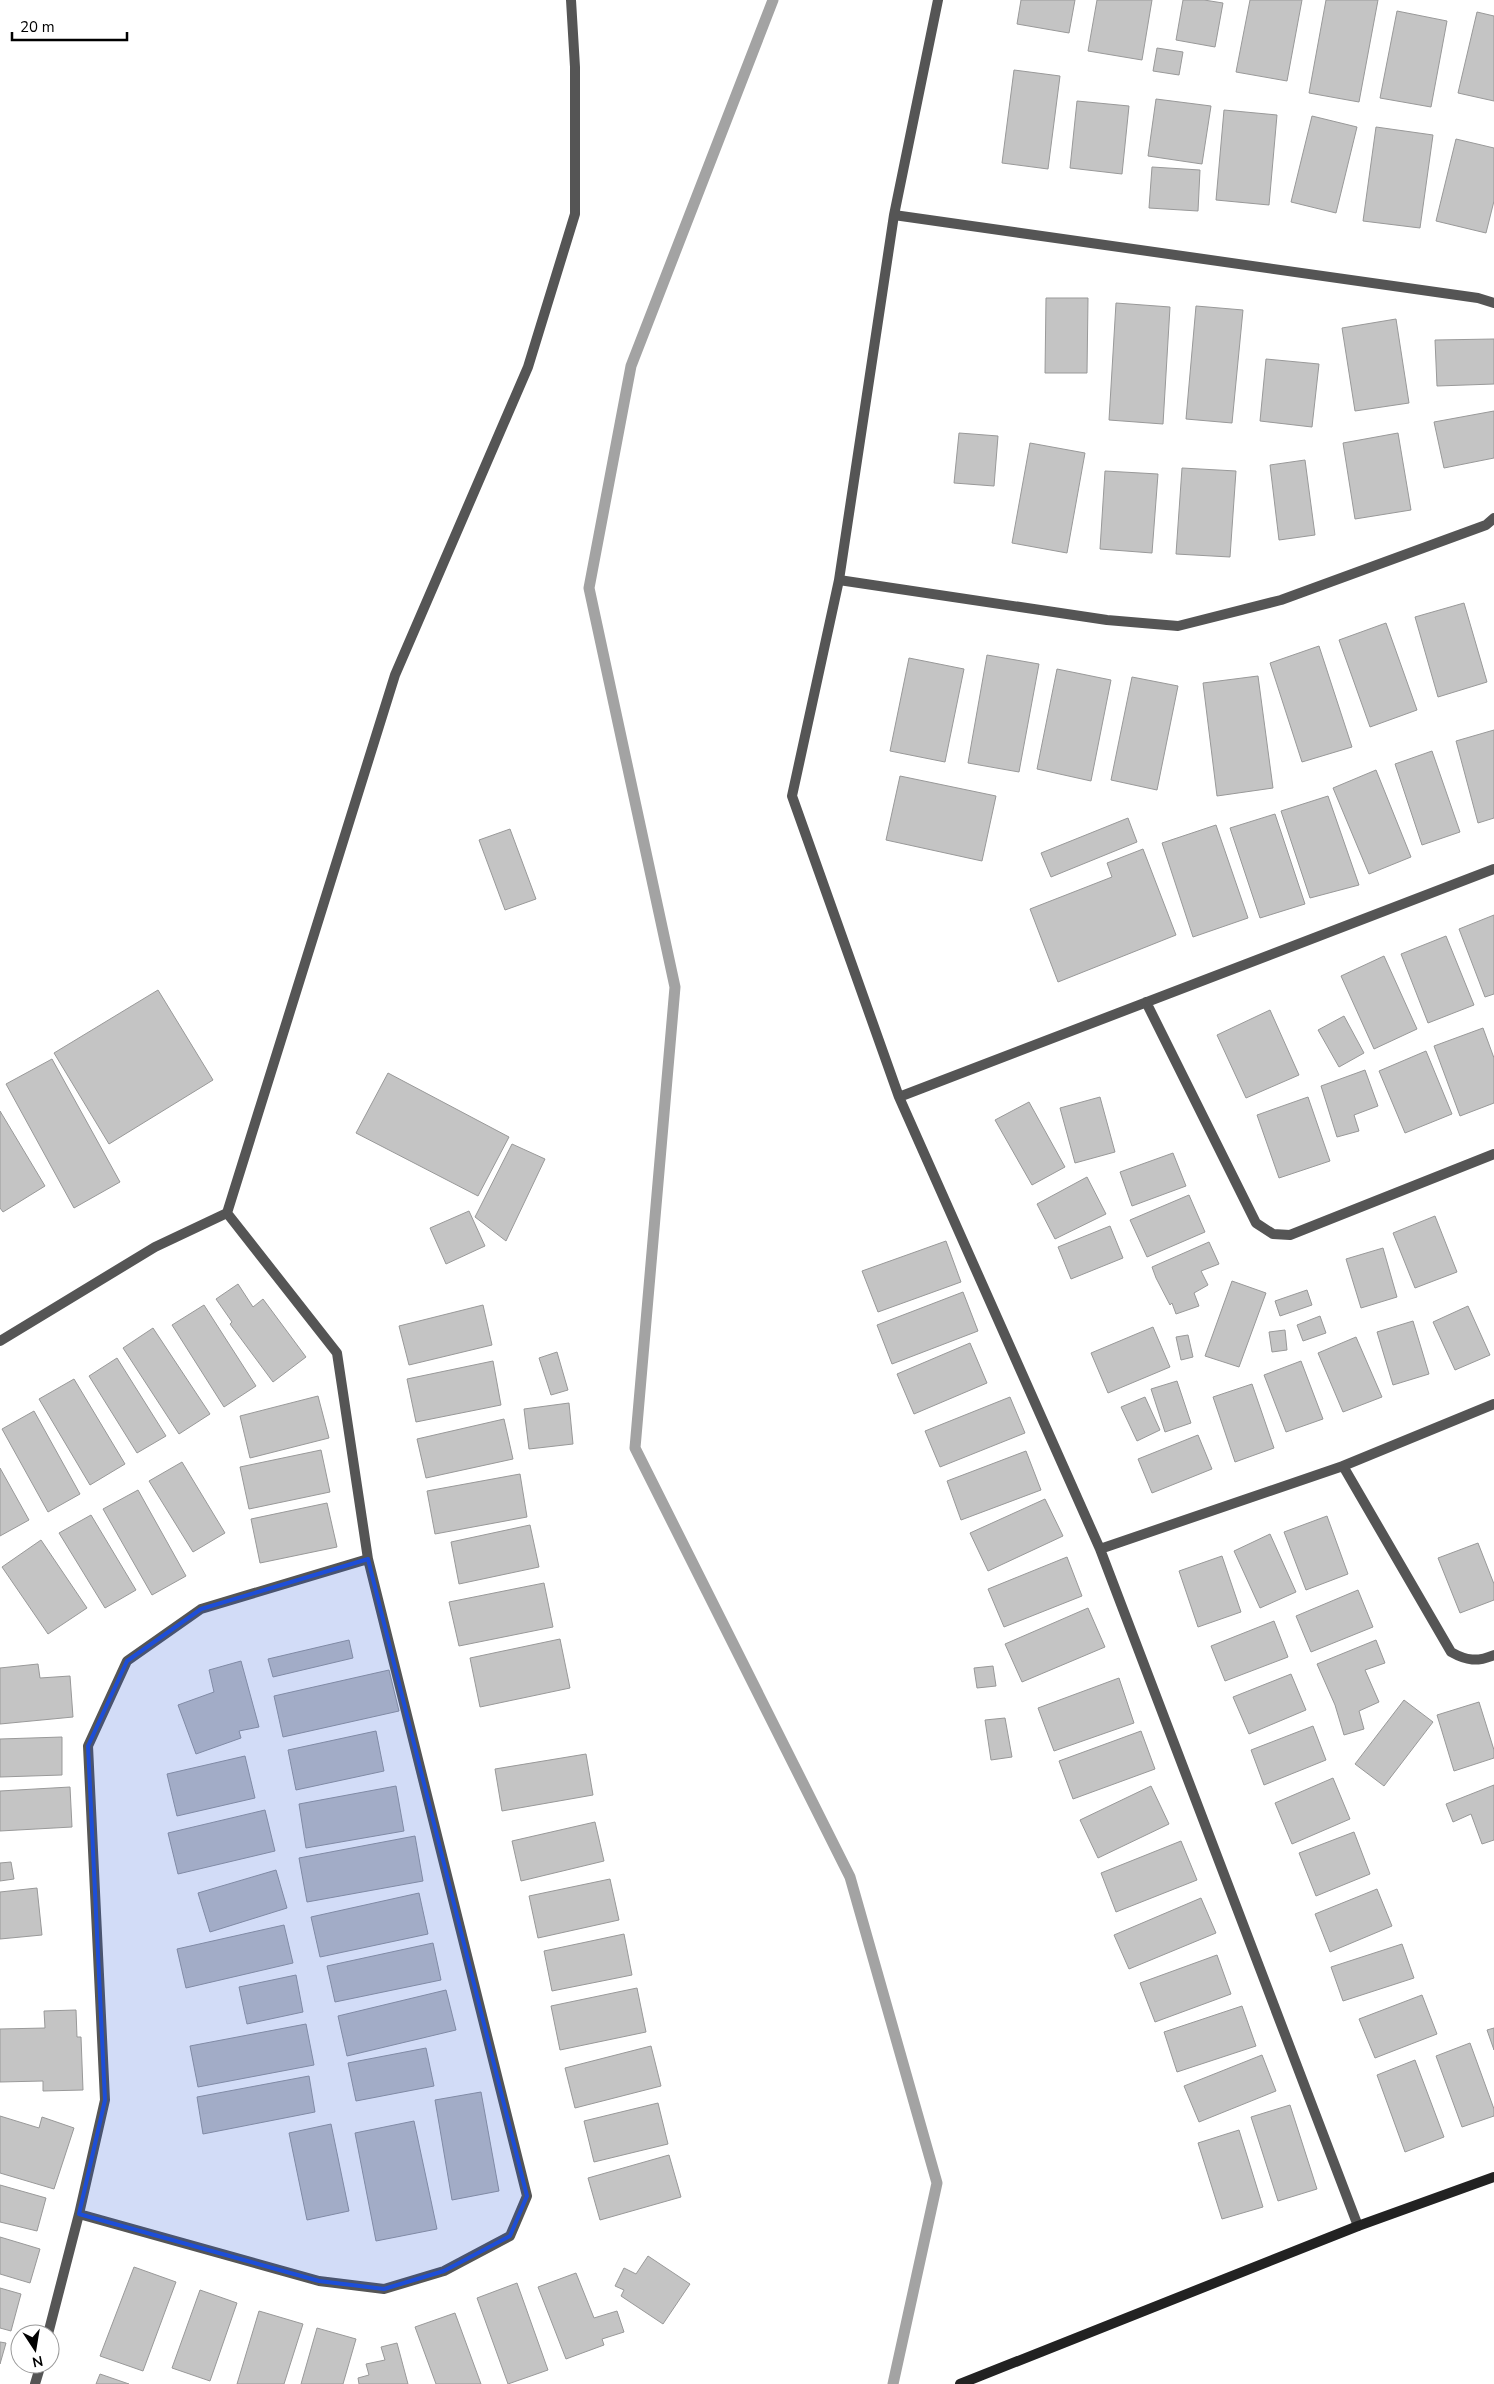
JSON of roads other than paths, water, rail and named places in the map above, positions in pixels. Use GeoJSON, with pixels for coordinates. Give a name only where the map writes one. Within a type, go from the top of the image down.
{"type":"FeatureCollection","features":[{"type":"Feature","properties":{"kind":"street"},"geometry":{"type":"LineString","coordinates":[[0,1341],[156,1247],[227,1213],[395,675],[528,367],[575,214],[575,67],[572,0]]}},
{"type":"Feature","properties":{"kind":"street"},"geometry":{"type":"LineString","coordinates":[[938,0],[894,215],[839,580],[792,796],[899,1097],[1100,1548],[1358,2226]]}},
{"type":"Feature","properties":{"kind":"street"},"geometry":{"type":"LineString","coordinates":[[894,215],[1478,298],[1494,304]]}},
{"type":"Feature","properties":{"kind":"street"},"geometry":{"type":"LineString","coordinates":[[839,580],[1107,620],[1178,626],[1281,600],[1486,524],[1494,518]]}},
{"type":"Feature","properties":{"kind":"street"},"geometry":{"type":"LineString","coordinates":[[899,1097],[1494,869]]}},
{"type":"Feature","properties":{"kind":"street"},"geometry":{"type":"LineString","coordinates":[[1146,1002],[1256,1223],[1273,1234],[1290,1235],[1494,1154]]}},
{"type":"Feature","properties":{"kind":"street"},"geometry":{"type":"LineString","coordinates":[[79,2214],[319,2280],[384,2289],[444,2271],[510,2236],[527,2196],[368,1559],[336,1353],[227,1213]]}},
{"type":"Feature","properties":{"kind":"street"},"geometry":{"type":"LineString","coordinates":[[1100,1548],[1343,1466],[1494,1404]]}},
{"type":"Feature","properties":{"kind":"street"},"geometry":{"type":"LineString","coordinates":[[1343,1466],[1451,1652],[1464,1660],[1481,1660],[1494,1655]]}},
{"type":"Feature","properties":{"kind":"street"},"geometry":{"type":"LineString","coordinates":[[51,2324],[79,2214],[105,2100],[88,1746],[127,1661],[201,1609],[368,1559]]}},
{"type":"Feature","properties":{"kind":"street"},"geometry":{"type":"LineString","coordinates":[[960,2384],[1358,2226],[1494,2177]]}},
{"type":"Feature","properties":{"kind":"waterway"},"geometry":{"type":"LineString","coordinates":[[773,0],[631,366],[589,588],[675,987],[635,1448],[850,1877],[937,2183],[893,2384]]}}]}
